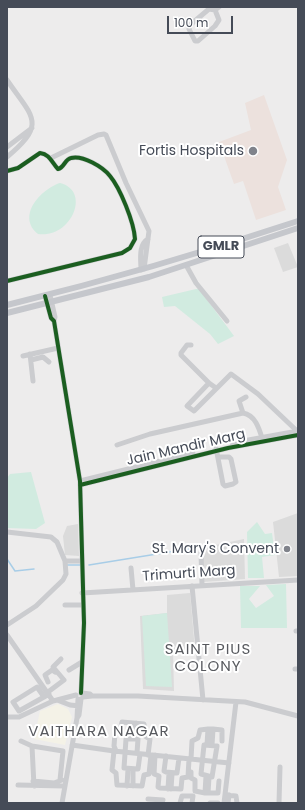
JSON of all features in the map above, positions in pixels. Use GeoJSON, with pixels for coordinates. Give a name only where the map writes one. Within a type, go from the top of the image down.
{"type":"FeatureCollection","features":[{"type":"Feature","properties":{"kind":"main road","name":"GMLR"},"geometry":{"type":"LineString","coordinates":[[7,313],[120,285],[186,265],[298,221]]}},
{"type":"Feature","properties":{"kind":"main road","name":"GMLR"},"geometry":{"type":"LineString","coordinates":[[7,305],[224,249],[298,228]]}},
{"type":"Feature","properties":{"kind":"street"},"geometry":{"type":"LineString","coordinates":[[217,8],[219,20],[217,25],[198,41],[195,41],[189,29],[190,25],[209,10],[217,8]]}},
{"type":"Feature","properties":{"kind":"street"},"geometry":{"type":"LineString","coordinates":[[7,80],[29,112],[33,124],[31,134],[7,156]]}},
{"type":"Feature","properties":{"kind":"street"},"geometry":{"type":"LineString","coordinates":[[7,147],[32,128]]}},
{"type":"Feature","properties":{"kind":"street"},"geometry":{"type":"LineString","coordinates":[[51,158],[98,135],[106,135],[126,183],[149,231],[142,270]]}},
{"type":"Feature","properties":{"kind":"street"},"geometry":{"type":"LineString","coordinates":[[7,171],[18,168],[40,152],[51,158],[58,169],[62,168],[69,158],[79,158],[105,171],[114,182],[128,212],[135,239],[130,248],[122,253],[7,281]]}},
{"type":"Feature","properties":{"kind":"street"},"geometry":{"type":"LineString","coordinates":[[186,265],[196,283],[226,321]]}},
{"type":"Feature","properties":{"kind":"street"},"geometry":{"type":"LineString","coordinates":[[18,785],[54,783],[62,780],[69,762],[80,696],[83,605],[80,483],[58,348],[54,321],[55,317],[49,303],[48,295]]}},
{"type":"Feature","properties":{"kind":"street"},"geometry":{"type":"LineString","coordinates":[[191,345],[185,346],[181,352],[182,355],[216,388]]}},
{"type":"Feature","properties":{"kind":"street"},"geometry":{"type":"LineString","coordinates":[[31,357],[42,351],[58,348]]}},
{"type":"Feature","properties":{"kind":"street"},"geometry":{"type":"LineString","coordinates":[[42,351],[43,357]]}},
{"type":"Feature","properties":{"kind":"street"},"geometry":{"type":"LineString","coordinates":[[23,356],[43,357],[49,362]]}},
{"type":"Feature","properties":{"kind":"street"},"geometry":{"type":"LineString","coordinates":[[31,357],[33,381]]}},
{"type":"Feature","properties":{"kind":"street"},"geometry":{"type":"LineString","coordinates":[[209,382],[188,404],[191,410],[194,411],[228,375],[233,375],[258,394],[298,432]]}},
{"type":"Feature","properties":{"kind":"street"},"geometry":{"type":"LineString","coordinates":[[243,413],[238,401],[246,397]]}},
{"type":"Feature","properties":{"kind":"street"},"geometry":{"type":"LineString","coordinates":[[117,445],[150,434],[243,413],[247,414],[254,420],[262,438]]}},
{"type":"Feature","properties":{"kind":"street","name":"Jain Mandir Marg"},"geometry":{"type":"LineString","coordinates":[[80,483],[216,449],[298,432]]}},
{"type":"Feature","properties":{"kind":"street","name":"Jain Mandir Marg"},"geometry":{"type":"LineString","coordinates":[[253,441],[262,438],[269,438]]}},
{"type":"Feature","properties":{"kind":"street"},"geometry":{"type":"LineString","coordinates":[[216,449],[223,484],[225,486],[233,484],[236,482],[231,459],[229,457],[218,457]]}},
{"type":"Feature","properties":{"kind":"street"},"geometry":{"type":"LineString","coordinates":[[7,532],[51,537],[57,542],[65,561],[66,574],[63,580],[36,606],[7,625]]}},
{"type":"Feature","properties":{"kind":"street"},"geometry":{"type":"LineString","coordinates":[[201,553],[202,585]]}},
{"type":"Feature","properties":{"kind":"street"},"geometry":{"type":"LineString","coordinates":[[65,561],[82,560]]}},
{"type":"Feature","properties":{"kind":"street"},"geometry":{"type":"LineString","coordinates":[[131,568],[133,590]]}},
{"type":"Feature","properties":{"kind":"street","name":"Trimurti Marg"},"geometry":{"type":"LineString","coordinates":[[82,593],[298,580]]}},
{"type":"Feature","properties":{"kind":"street"},"geometry":{"type":"LineString","coordinates":[[192,586],[203,700]]}},
{"type":"Feature","properties":{"kind":"street"},"geometry":{"type":"LineString","coordinates":[[65,605],[83,605]]}},
{"type":"Feature","properties":{"kind":"street"},"geometry":{"type":"LineString","coordinates":[[7,635],[46,693]]}},
{"type":"Feature","properties":{"kind":"street"},"geometry":{"type":"LineString","coordinates":[[61,659],[53,667],[64,680],[46,693],[19,711],[13,702],[37,687],[46,693],[55,700],[79,706]]}},
{"type":"Feature","properties":{"kind":"street"},"geometry":{"type":"LineString","coordinates":[[69,670],[82,662]]}},
{"type":"Feature","properties":{"kind":"street"},"geometry":{"type":"LineString","coordinates":[[46,693],[60,680],[53,669],[45,676],[48,682]]}},
{"type":"Feature","properties":{"kind":"street"},"geometry":{"type":"LineString","coordinates":[[7,717],[19,717],[55,700],[90,694],[92,696],[138,696],[245,702],[298,716]]}},
{"type":"Feature","properties":{"kind":"street"},"geometry":{"type":"LineString","coordinates":[[228,803],[229,763],[236,702]]}},
{"type":"Feature","properties":{"kind":"street"},"geometry":{"type":"LineString","coordinates":[[151,755],[149,774],[144,776],[142,786],[116,784],[116,773],[112,770],[115,751],[115,733],[120,731],[122,722],[146,725],[145,736],[150,739],[154,774],[159,776],[158,787],[167,790],[182,788],[182,778],[188,777],[191,759]]}},
{"type":"Feature","properties":{"kind":"street"},"geometry":{"type":"LineString","coordinates":[[133,739],[134,723]]}},
{"type":"Feature","properties":{"kind":"street"},"geometry":{"type":"LineString","coordinates":[[219,781],[218,793],[206,793],[194,790],[195,780],[190,777],[192,741],[198,738],[201,729],[211,729],[222,730],[222,741]]}},
{"type":"Feature","properties":{"kind":"street"},"geometry":{"type":"LineString","coordinates":[[209,745],[211,729]]}},
{"type":"Feature","properties":{"kind":"street"},"geometry":{"type":"LineString","coordinates":[[126,739],[133,739],[138,740],[139,768],[131,769],[124,767],[125,752],[126,739]]}},
{"type":"Feature","properties":{"kind":"street"},"geometry":{"type":"LineString","coordinates":[[21,741],[32,746],[61,750],[63,752],[62,780],[64,786],[62,803]]}},
{"type":"Feature","properties":{"kind":"street"},"geometry":{"type":"LineString","coordinates":[[72,745],[139,754],[229,763]]}},
{"type":"Feature","properties":{"kind":"street"},"geometry":{"type":"LineString","coordinates":[[209,745],[217,746],[213,776],[208,777],[201,774],[203,746],[209,745]]}},
{"type":"Feature","properties":{"kind":"street"},"geometry":{"type":"LineString","coordinates":[[32,746],[33,784]]}},
{"type":"Feature","properties":{"kind":"street"},"geometry":{"type":"LineString","coordinates":[[166,756],[164,771],[171,773],[178,772],[179,758]]}},
{"type":"Feature","properties":{"kind":"street"},"geometry":{"type":"LineString","coordinates":[[62,761],[69,762]]}},
{"type":"Feature","properties":{"kind":"street"},"geometry":{"type":"LineString","coordinates":[[279,803],[280,766]]}},
{"type":"Feature","properties":{"kind":"street"},"geometry":{"type":"LineString","coordinates":[[130,786],[131,769]]}},
{"type":"Feature","properties":{"kind":"street"},"geometry":{"type":"LineString","coordinates":[[148,799],[163,801],[171,773]]}},
{"type":"Feature","properties":{"kind":"street"},"geometry":{"type":"LineString","coordinates":[[206,793],[208,777]]}},
{"type":"Feature","properties":{"kind":"street"},"geometry":{"type":"LineString","coordinates":[[33,784],[64,786]]}},
{"type":"Feature","properties":{"kind":"street"},"geometry":{"type":"LineString","coordinates":[[224,803],[227,795]]}},
{"type":"Feature","properties":{"kind":"street"},"geometry":{"type":"LineString","coordinates":[[227,795],[236,796],[237,803]]}},
{"type":"Feature","properties":{"kind":"street"},"geometry":{"type":"LineString","coordinates":[[180,803],[182,796],[192,796],[192,803]]}},
{"type":"Feature","properties":{"kind":"street"},"geometry":{"type":"LineString","coordinates":[[210,803],[218,803]]}},
{"type":"Feature","properties":{"kind":"shaded area","name":"Fortis Hospitals"},"geometry":{"type":"Polygon","coordinates":[[[264,95],[287,160],[278,187],[286,210],[256,220],[243,181],[234,184],[219,142],[251,130],[245,103],[264,95]]]}},
{"type":"Feature","properties":{"kind":"shaded area"},"geometry":{"type":"Polygon","coordinates":[[[288,243],[298,267],[283,272],[274,248],[288,243]]]}},
{"type":"Feature","properties":{"kind":"shaded area","name":"St. Mary's Convent"},"geometry":{"type":"Polygon","coordinates":[[[298,513],[298,576],[279,577],[273,522],[298,513]]]}},
{"type":"Feature","properties":{"kind":"shaded area"},"geometry":{"type":"Polygon","coordinates":[[[78,524],[79,556],[65,555],[63,536],[67,526],[78,524]]]}},
{"type":"Feature","properties":{"kind":"shaded area"},"geometry":{"type":"Polygon","coordinates":[[[244,539],[245,579],[203,582],[201,548],[244,539]]]}},
{"type":"Feature","properties":{"kind":"shaded area"},"geometry":{"type":"Polygon","coordinates":[[[190,593],[195,650],[173,652],[174,691],[143,689],[140,616],[167,613],[167,595],[190,593]]]}},
{"type":"Feature","properties":{"kind":"shaded area"},"geometry":{"type":"Polygon","coordinates":[[[58,704],[68,709],[72,717],[65,745],[34,739],[40,711],[58,704]]]}},
{"type":"Feature","properties":{"kind":"green space"},"geometry":{"type":"Polygon","coordinates":[[[60,183],[70,188],[75,195],[76,204],[73,213],[68,222],[60,229],[50,234],[38,234],[32,227],[29,219],[30,212],[39,197],[45,191],[60,183]]]}},
{"type":"Feature","properties":{"kind":"green space"},"geometry":{"type":"Polygon","coordinates":[[[199,289],[234,336],[218,344],[210,334],[175,306],[164,307],[162,297],[199,289]]]}},
{"type":"Feature","properties":{"kind":"green space"},"geometry":{"type":"Polygon","coordinates":[[[31,472],[45,523],[36,529],[7,528],[7,478],[10,474],[31,472]]]}},
{"type":"Feature","properties":{"kind":"green space"},"geometry":{"type":"Polygon","coordinates":[[[257,522],[265,534],[272,533],[275,555],[262,557],[264,578],[248,578],[247,532],[257,522]]]}},
{"type":"Feature","properties":{"kind":"green space"},"geometry":{"type":"Polygon","coordinates":[[[286,584],[287,628],[241,628],[240,586],[260,586],[249,599],[256,608],[274,596],[266,585],[286,584]]]}},
{"type":"Feature","properties":{"kind":"green space"},"geometry":{"type":"Polygon","coordinates":[[[167,613],[172,687],[146,686],[142,616],[167,613]]]}},
{"type":"Feature","properties":{"kind":"waterway"},"geometry":{"type":"LineString","coordinates":[[89,565],[194,548]]}},
{"type":"Feature","properties":{"kind":"waterway"},"geometry":{"type":"LineString","coordinates":[[7,559],[15,571],[34,569]]}},
{"type":"Feature","properties":{"kind":"waterway"},"geometry":{"type":"LineString","coordinates":[[66,565],[80,565]]}},
{"type":"Feature","properties":{"kind":"cycle path"},"geometry":{"type":"LineString","coordinates":[[7,171],[18,168],[40,153],[49,157],[58,169],[71,158],[81,158],[92,162],[107,173],[114,181],[126,206],[135,239],[130,248],[122,253],[7,281]]}},
{"type":"Feature","properties":{"kind":"cycle path"},"geometry":{"type":"LineString","coordinates":[[45,296],[51,318],[54,321],[80,481],[84,623],[81,693]]}},
{"type":"Feature","properties":{"kind":"cycle path"},"geometry":{"type":"LineString","coordinates":[[80,485],[228,448],[298,435]]}},
{"type":"Feature","properties":{"kind":"place","name":"Fortis Hospitals"},"geometry":{"type":"Point","coordinates":[253,151]}},
{"type":"Feature","properties":{"kind":"place","name":"St. Mary's Convent"},"geometry":{"type":"Point","coordinates":[287,549]}},
{"type":"Feature","properties":{"kind":"district","name":"SAINT PIUS COLONY"},"geometry":{"type":"Point","coordinates":[208,658]}},
{"type":"Feature","properties":{"kind":"district","name":"VAITHARA NAGAR"},"geometry":{"type":"Point","coordinates":[99,732]}}]}
